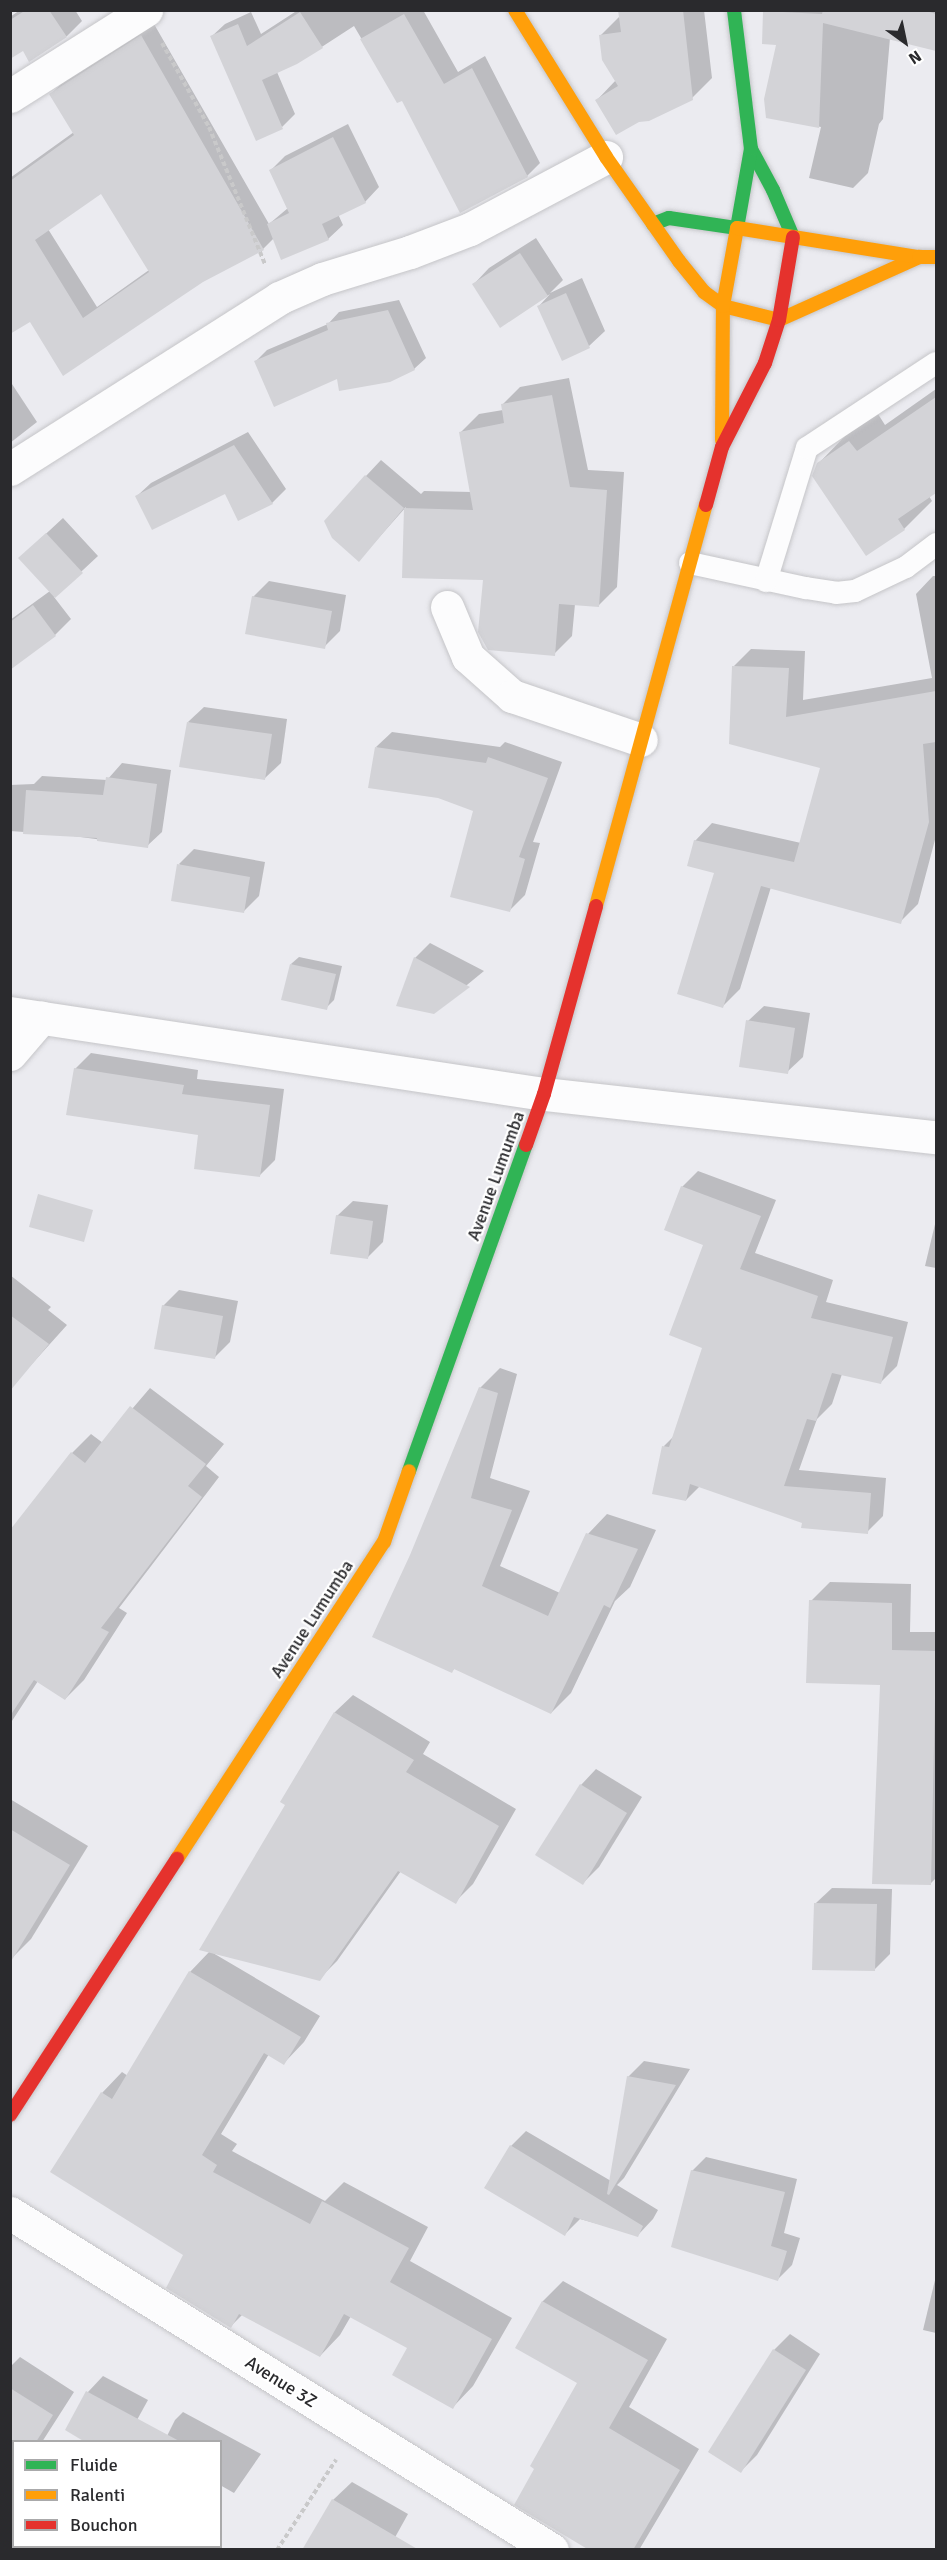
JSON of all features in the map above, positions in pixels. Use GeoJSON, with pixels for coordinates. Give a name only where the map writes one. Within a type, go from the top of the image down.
{"type":"FeatureCollection","features":[{"type":"Feature","properties":{"kind":"main road"},"geometry":{"type":"LineString","coordinates":[[515,10],[606,157],[653,224],[704,292],[723,306],[778,320],[919,257]]}},
{"type":"Feature","properties":{"kind":"main road"},"geometry":{"type":"LineString","coordinates":[[722,447],[723,306],[751,148],[734,10]]}},
{"type":"Feature","properties":{"kind":"main road"},"geometry":{"type":"LineString","coordinates":[[722,447],[765,363],[778,320],[793,237],[774,190],[751,148]]}},
{"type":"Feature","properties":{"kind":"main road"},"geometry":{"type":"LineString","coordinates":[[653,224],[669,218],[919,257],[936,257]]}},
{"type":"Feature","properties":{"kind":"main road","name":"Avenue Lumumba"},"geometry":{"type":"LineString","coordinates":[[10,2115],[384,1542],[544,1094],[722,447]]}},
{"type":"Feature","properties":{"kind":"street"},"geometry":{"type":"LineString","coordinates":[[10,96],[145,11]]}},
{"type":"Feature","properties":{"kind":"street"},"geometry":{"type":"LineString","coordinates":[[10,469],[279,298],[322,279],[410,252],[470,229],[606,157]]}},
{"type":"Feature","properties":{"kind":"street"},"geometry":{"type":"LineString","coordinates":[[447,607],[468,657],[512,696],[641,740]]}},
{"type":"Feature","properties":{"kind":"street"},"geometry":{"type":"LineString","coordinates":[[10,1054],[26,1015],[544,1094],[936,1137]]}},
{"type":"Feature","properties":{"kind":"street","name":"Avenue 3Z"},"geometry":{"type":"LineString","coordinates":[[10,2213],[552,2550]]}},
{"type":"Feature","properties":{"kind":"lane"},"geometry":{"type":"LineString","coordinates":[[766,581],[807,448],[936,363]]}},
{"type":"Feature","properties":{"kind":"lane"},"geometry":{"type":"LineString","coordinates":[[690,563],[766,581],[836,593],[855,591],[906,567],[936,544]]}},
{"type":"Feature","properties":{"kind":"path"},"geometry":{"type":"LineString","coordinates":[[145,11],[209,127],[279,298]]}},
{"type":"Feature","properties":{"kind":"path"},"geometry":{"type":"LineString","coordinates":[[277,2550],[356,2429]]}},
{"type":"Feature","properties":{"kind":"building"},"geometry":{"type":"Polygon","coordinates":[[[26,10],[49,10],[67,37],[29,62],[23,51],[10,59],[10,20],[26,10]]]}},
{"type":"Feature","properties":{"kind":"building"},"geometry":{"type":"Polygon","coordinates":[[[618,10],[683,10],[693,100],[649,121],[639,122],[616,135],[595,100],[618,86],[602,60],[599,35],[621,32],[618,10]]]}},
{"type":"Feature","properties":{"kind":"building"},"geometry":{"type":"Polygon","coordinates":[[[823,10],[923,10],[936,14],[936,51],[823,23],[819,128],[766,118],[764,99],[776,45],[762,44],[763,11],[822,14],[823,10]]]}},
{"type":"Feature","properties":{"kind":"building"},"geometry":{"type":"Polygon","coordinates":[[[300,12],[323,48],[297,64],[262,80],[283,129],[256,141],[210,36],[238,24],[247,46],[300,12]]]}},
{"type":"Feature","properties":{"kind":"building"},"geometry":{"type":"Polygon","coordinates":[[[404,14],[444,84],[472,68],[528,177],[460,213],[402,101],[397,103],[360,39],[404,14]]]}},
{"type":"Feature","properties":{"kind":"building"},"geometry":{"type":"Polygon","coordinates":[[[141,35],[264,250],[203,282],[63,376],[30,322],[10,334],[10,181],[74,135],[49,94],[141,35]],[[101,194],[35,240],[83,318],[149,272],[101,194]]]}},
{"type":"Feature","properties":{"kind":"building"},"geometry":{"type":"Polygon","coordinates":[[[333,137],[366,203],[322,224],[329,240],[281,260],[267,224],[289,213],[269,170],[333,137]]]}},
{"type":"Feature","properties":{"kind":"building"},"geometry":{"type":"Polygon","coordinates":[[[520,253],[548,296],[500,328],[472,284],[520,253]]]}},
{"type":"Feature","properties":{"kind":"building"},"geometry":{"type":"Polygon","coordinates":[[[566,293],[590,348],[562,361],[537,306],[566,293]]]}},
{"type":"Feature","properties":{"kind":"building"},"geometry":{"type":"Polygon","coordinates":[[[388,310],[415,370],[390,382],[339,391],[337,379],[274,407],[254,361],[328,330],[326,323],[388,310]]]}},
{"type":"Feature","properties":{"kind":"building"},"geometry":{"type":"Polygon","coordinates":[[[552,395],[570,487],[607,490],[599,607],[559,604],[555,656],[488,650],[478,632],[483,580],[402,578],[404,508],[473,510],[459,432],[504,423],[501,404],[552,395]]]}},
{"type":"Feature","properties":{"kind":"building"},"geometry":{"type":"Polygon","coordinates":[[[936,397],[936,493],[898,519],[905,530],[866,556],[812,476],[817,463],[849,441],[857,451],[936,397]]]}},
{"type":"Feature","properties":{"kind":"building"},"geometry":{"type":"Polygon","coordinates":[[[234,445],[273,504],[238,521],[225,494],[152,530],[135,496],[234,445]]]}},
{"type":"Feature","properties":{"kind":"building"},"geometry":{"type":"Polygon","coordinates":[[[365,475],[404,508],[359,562],[332,538],[324,521],[365,475]]]}},
{"type":"Feature","properties":{"kind":"building"},"geometry":{"type":"Polygon","coordinates":[[[46,533],[83,573],[55,598],[18,558],[46,533]]]}},
{"type":"Feature","properties":{"kind":"building"},"geometry":{"type":"Polygon","coordinates":[[[252,596],[332,611],[325,649],[245,634],[252,596]]]}},
{"type":"Feature","properties":{"kind":"building"},"geometry":{"type":"Polygon","coordinates":[[[33,605],[56,636],[10,670],[10,622],[33,605]]]}},
{"type":"Feature","properties":{"kind":"building"},"geometry":{"type":"Polygon","coordinates":[[[732,666],[789,668],[786,717],[936,691],[936,742],[923,744],[929,822],[901,924],[761,886],[723,1008],[677,994],[714,873],[687,866],[694,840],[794,862],[820,768],[729,744],[732,666]]]}},
{"type":"Feature","properties":{"kind":"building"},"geometry":{"type":"Polygon","coordinates":[[[187,722],[272,734],[265,780],[179,767],[187,722]]]}},
{"type":"Feature","properties":{"kind":"building"},"geometry":{"type":"Polygon","coordinates":[[[375,747],[486,763],[488,757],[548,778],[519,857],[525,859],[510,912],[450,897],[473,811],[438,798],[368,788],[375,747]]]}},
{"type":"Feature","properties":{"kind":"building"},"geometry":{"type":"Polygon","coordinates":[[[106,777],[157,784],[148,848],[97,841],[97,838],[23,834],[26,790],[103,795],[106,777]]]}},
{"type":"Feature","properties":{"kind":"building"},"geometry":{"type":"Polygon","coordinates":[[[177,864],[250,877],[244,913],[171,901],[177,864]]]}},
{"type":"Feature","properties":{"kind":"building"},"geometry":{"type":"Polygon","coordinates":[[[414,957],[470,987],[434,1014],[396,1006],[414,957]]]}},
{"type":"Feature","properties":{"kind":"building"},"geometry":{"type":"Polygon","coordinates":[[[290,964],[336,974],[327,1010],[281,1000],[290,964]]]}},
{"type":"Feature","properties":{"kind":"building"},"geometry":{"type":"Polygon","coordinates":[[[746,1020],[795,1028],[788,1074],[739,1067],[746,1020]]]}},
{"type":"Feature","properties":{"kind":"building"},"geometry":{"type":"Polygon","coordinates":[[[74,1068],[184,1085],[182,1094],[270,1105],[260,1177],[194,1169],[198,1135],[66,1115],[74,1068]]]}},
{"type":"Feature","properties":{"kind":"building"},"geometry":{"type":"Polygon","coordinates":[[[681,1186],[761,1216],[740,1269],[818,1296],[811,1318],[893,1337],[881,1384],[832,1373],[816,1421],[807,1419],[784,1486],[871,1493],[868,1534],[801,1528],[802,1523],[690,1484],[686,1501],[652,1494],[662,1446],[669,1447],[702,1348],[669,1335],[703,1245],[664,1230],[681,1186]]]}},
{"type":"Feature","properties":{"kind":"building"},"geometry":{"type":"Polygon","coordinates":[[[38,1194],[93,1210],[84,1242],[29,1227],[38,1194]]]}},
{"type":"Feature","properties":{"kind":"building"},"geometry":{"type":"Polygon","coordinates":[[[336,1215],[373,1221],[368,1259],[330,1254],[336,1215]]]}},
{"type":"Feature","properties":{"kind":"building"},"geometry":{"type":"Polygon","coordinates":[[[162,1305],[223,1316],[215,1359],[154,1349],[162,1305]]]}},
{"type":"Feature","properties":{"kind":"building"},"geometry":{"type":"Polygon","coordinates":[[[10,1315],[49,1344],[10,1391],[10,1315]]]}},
{"type":"Feature","properties":{"kind":"building"},"geometry":{"type":"Polygon","coordinates":[[[479,1387],[498,1393],[471,1498],[512,1510],[482,1586],[548,1616],[586,1533],[638,1549],[610,1608],[604,1605],[551,1714],[454,1669],[452,1673],[372,1637],[410,1555],[479,1387]]]}},
{"type":"Feature","properties":{"kind":"building"},"geometry":{"type":"Polygon","coordinates":[[[130,1406],[206,1464],[188,1486],[202,1497],[101,1628],[109,1632],[65,1700],[34,1680],[10,1716],[10,1530],[71,1452],[85,1463],[130,1406]]]}},
{"type":"Feature","properties":{"kind":"building"},"geometry":{"type":"Polygon","coordinates":[[[809,1600],[892,1603],[892,1650],[936,1651],[931,1885],[872,1884],[880,1685],[806,1683],[809,1600]]]}},
{"type":"Feature","properties":{"kind":"building"},"geometry":{"type":"Polygon","coordinates":[[[334,1712],[414,1760],[406,1772],[499,1826],[456,1904],[398,1871],[320,1981],[199,1950],[285,1805],[280,1802],[334,1712]]]}},
{"type":"Feature","properties":{"kind":"building"},"geometry":{"type":"Polygon","coordinates":[[[580,1784],[627,1813],[583,1885],[535,1855],[580,1784]]]}},
{"type":"Feature","properties":{"kind":"building"},"geometry":{"type":"Polygon","coordinates":[[[10,1829],[70,1865],[10,1963],[10,1829]]]}},
{"type":"Feature","properties":{"kind":"building"},"geometry":{"type":"Polygon","coordinates":[[[814,1903],[877,1904],[875,1971],[812,1970],[814,1903]]]}},
{"type":"Feature","properties":{"kind":"building"},"geometry":{"type":"Polygon","coordinates":[[[189,1971],[301,2037],[284,2065],[264,2053],[202,2155],[217,2165],[213,2172],[310,2224],[322,2201],[409,2248],[390,2282],[492,2339],[453,2409],[392,2375],[407,2348],[344,2314],[320,2357],[239,2314],[231,2328],[166,2288],[183,2255],[50,2172],[101,2092],[112,2099],[189,1971]]]}},
{"type":"Feature","properties":{"kind":"building"},"geometry":{"type":"Polygon","coordinates":[[[627,2076],[676,2085],[609,2195],[607,2194],[627,2076]]]}},
{"type":"Feature","properties":{"kind":"building"},"geometry":{"type":"Polygon","coordinates":[[[510,2145],[643,2226],[638,2237],[574,2217],[565,2236],[484,2188],[510,2145]]]}},
{"type":"Feature","properties":{"kind":"building"},"geometry":{"type":"Polygon","coordinates":[[[691,2170],[785,2192],[771,2246],[787,2251],[778,2281],[671,2247],[691,2170]]]}},
{"type":"Feature","properties":{"kind":"building"},"geometry":{"type":"Polygon","coordinates":[[[542,2301],[648,2360],[609,2428],[680,2470],[633,2550],[589,2550],[514,2505],[534,2469],[530,2466],[577,2383],[515,2348],[542,2301]]]}},
{"type":"Feature","properties":{"kind":"building"},"geometry":{"type":"Polygon","coordinates":[[[773,2349],[806,2370],[741,2473],[708,2452],[773,2349]]]}},
{"type":"Feature","properties":{"kind":"building"},"geometry":{"type":"Polygon","coordinates":[[[10,2388],[53,2415],[37,2440],[12,2440],[10,2442],[10,2388]]]}},
{"type":"Feature","properties":{"kind":"building"},"geometry":{"type":"Polygon","coordinates":[[[86,2391],[177,2440],[82,2440],[65,2430],[86,2391]]]}},
{"type":"Feature","properties":{"kind":"building"},"geometry":{"type":"Polygon","coordinates":[[[332,2499],[419,2550],[302,2550],[332,2499]]]}},
{"type":"Feature","properties":{"kind":"traffic: fast"},"geometry":{"type":"LineString","coordinates":[[653,224],[669,218],[737,228],[751,149],[734,10]]}},
{"type":"Feature","properties":{"kind":"traffic: fast"},"geometry":{"type":"LineString","coordinates":[[751,149],[773,190],[793,237]]}},
{"type":"Feature","properties":{"kind":"traffic: fast"},"geometry":{"type":"LineString","coordinates":[[409,1471],[526,1145]]}},
{"type":"Feature","properties":{"kind":"traffic: slow"},"geometry":{"type":"LineString","coordinates":[[515,10],[606,157],[679,261],[704,292],[723,306]]}},
{"type":"Feature","properties":{"kind":"traffic: slow"},"geometry":{"type":"LineString","coordinates":[[722,440],[723,306],[737,228],[919,257],[936,257]]}},
{"type":"Feature","properties":{"kind":"traffic: slow"},"geometry":{"type":"LineString","coordinates":[[723,306],[779,320],[919,257]]}},
{"type":"Feature","properties":{"kind":"traffic: slow"},"geometry":{"type":"LineString","coordinates":[[596,906],[706,505]]}},
{"type":"Feature","properties":{"kind":"traffic: slow"},"geometry":{"type":"LineString","coordinates":[[177,1859],[384,1542],[409,1471]]}},
{"type":"Feature","properties":{"kind":"traffic: jam"},"geometry":{"type":"LineString","coordinates":[[706,505],[722,447],[765,363],[779,320],[793,237]]}},
{"type":"Feature","properties":{"kind":"traffic: jam"},"geometry":{"type":"LineString","coordinates":[[526,1145],[544,1094],[596,906]]}},
{"type":"Feature","properties":{"kind":"traffic: jam"},"geometry":{"type":"LineString","coordinates":[[10,2115],[177,1859]]}}]}
